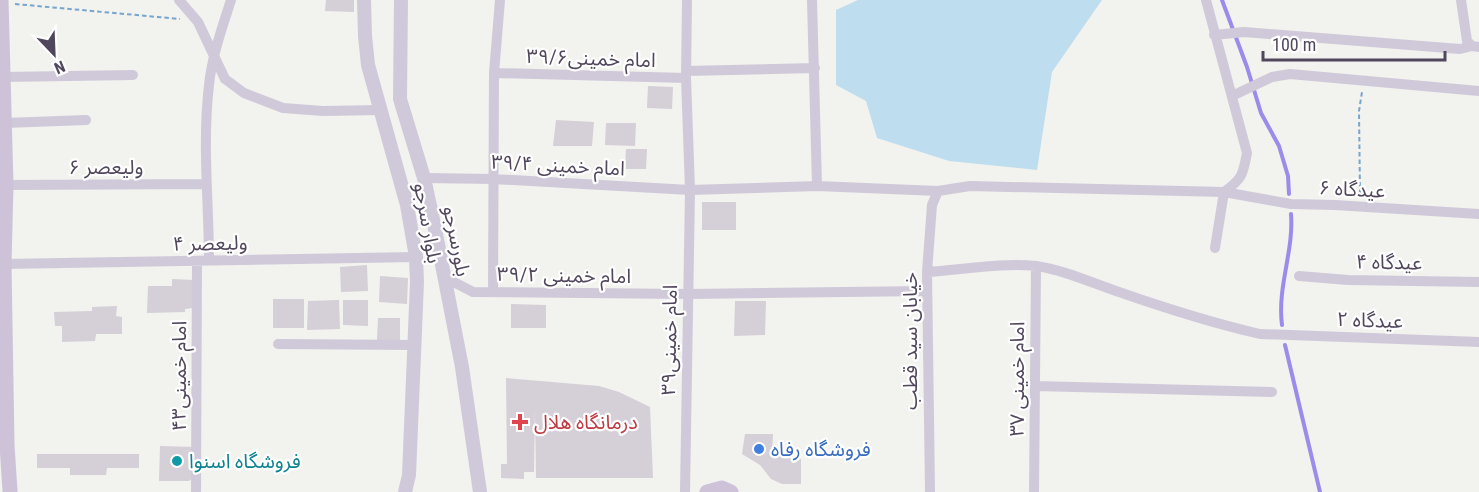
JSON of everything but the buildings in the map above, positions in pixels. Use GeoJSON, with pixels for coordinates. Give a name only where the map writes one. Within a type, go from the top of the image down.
{"type":"FeatureCollection","features":[{"type":"Feature","properties":{"kind":"main road"},"geometry":{"type":"LineString","coordinates":[[1,1],[6,186],[4,264],[7,491]]}},
{"type":"Feature","properties":{"kind":"main road"},"geometry":{"type":"LineString","coordinates":[[706,492],[722,488],[731,492]]}},
{"type":"Feature","properties":{"kind":"street"},"geometry":{"type":"LineString","coordinates":[[179,0],[198,22],[225,79],[244,93],[283,108],[323,111],[402,108]]}},
{"type":"Feature","properties":{"kind":"street"},"geometry":{"type":"LineString","coordinates":[[209,261],[206,184],[209,85],[214,56],[231,0]]}},
{"type":"Feature","properties":{"kind":"street","name":"بلوار سرجو"},"geometry":{"type":"LineString","coordinates":[[364,0],[368,65],[401,181],[416,257],[417,282],[409,475],[405,492]]}},
{"type":"Feature","properties":{"kind":"street","name":"بلورسرجو"},"geometry":{"type":"LineString","coordinates":[[401,0],[399,81],[402,108],[424,178],[462,367],[480,492]]}},
{"type":"Feature","properties":{"kind":"street"},"geometry":{"type":"LineString","coordinates":[[493,292],[494,73],[500,0]]}},
{"type":"Feature","properties":{"kind":"street","name":"امام خمینی۳۹"},"geometry":{"type":"LineString","coordinates":[[685,492],[690,190],[686,74],[687,0]]}},
{"type":"Feature","properties":{"kind":"street"},"geometry":{"type":"LineString","coordinates":[[812,0],[817,186]]}},
{"type":"Feature","properties":{"kind":"street"},"geometry":{"type":"LineString","coordinates":[[1206,0],[1247,153],[1244,172],[1239,182],[1224,192],[1215,248]]}},
{"type":"Feature","properties":{"kind":"street"},"geometry":{"type":"LineString","coordinates":[[1461,0],[1467,41],[1475,47]]}},
{"type":"Feature","properties":{"kind":"street"},"geometry":{"type":"LineString","coordinates":[[1214,34],[1244,32],[1460,49],[1475,47]]}},
{"type":"Feature","properties":{"kind":"street","name":"امام خمینی۳۹/۶"},"geometry":{"type":"LineString","coordinates":[[494,73],[686,74],[814,68]]}},
{"type":"Feature","properties":{"kind":"street"},"geometry":{"type":"LineString","coordinates":[[1232,96],[1272,77],[1290,74],[1479,91]]}},
{"type":"Feature","properties":{"kind":"street"},"geometry":{"type":"LineString","coordinates":[[3,77],[133,75]]}},
{"type":"Feature","properties":{"kind":"street"},"geometry":{"type":"LineString","coordinates":[[5,123],[86,120]]}},
{"type":"Feature","properties":{"kind":"street"},"geometry":{"type":"LineString","coordinates":[[401,181],[424,178]]}},
{"type":"Feature","properties":{"kind":"street","name":"امام خمینی ۳۹/۴"},"geometry":{"type":"LineString","coordinates":[[424,178],[494,179],[690,190],[817,186],[938,191]]}},
{"type":"Feature","properties":{"kind":"street","name":"ولیعصر ۶"},"geometry":{"type":"LineString","coordinates":[[6,186],[206,184]]}},
{"type":"Feature","properties":{"kind":"street","name":"عیدگاه ۶"},"geometry":{"type":"LineString","coordinates":[[938,191],[970,186],[1224,192],[1291,204],[1318,206],[1335,204],[1361,208],[1479,214]]}},
{"type":"Feature","properties":{"kind":"street","name":"خیابان سید قطب"},"geometry":{"type":"LineString","coordinates":[[930,492],[927,272],[932,206],[938,191]]}},
{"type":"Feature","properties":{"kind":"street","name":"ولیعصر ۴"},"geometry":{"type":"LineString","coordinates":[[4,264],[416,257]]}},
{"type":"Feature","properties":{"kind":"street","name":"امام خمینی۴۳"},"geometry":{"type":"LineString","coordinates":[[196,492],[197,261]]}},
{"type":"Feature","properties":{"kind":"street","name":"عیدگاه ۲"},"geometry":{"type":"LineString","coordinates":[[927,272],[1036,266],[1064,273],[1161,307],[1260,334],[1479,342]]}},
{"type":"Feature","properties":{"kind":"street","name":"امام خمینی ۳۷"},"geometry":{"type":"LineString","coordinates":[[1034,492],[1036,266]]}},
{"type":"Feature","properties":{"kind":"street","name":"عیدگاه ۴"},"geometry":{"type":"LineString","coordinates":[[1299,276],[1348,280],[1479,282]]}},
{"type":"Feature","properties":{"kind":"street","name":"امام خمینی ۳۹/۲"},"geometry":{"type":"LineString","coordinates":[[444,277],[473,292],[688,294],[927,291]]}},
{"type":"Feature","properties":{"kind":"street"},"geometry":{"type":"LineString","coordinates":[[278,344],[413,345]]}},
{"type":"Feature","properties":{"kind":"street"},"geometry":{"type":"LineString","coordinates":[[1035,386],[1272,392]]}},
{"type":"Feature","properties":{"kind":"path"},"geometry":{"type":"LineString","coordinates":[[1,1],[160,16],[198,22]]}},
{"type":"Feature","properties":{"kind":"path"},"geometry":{"type":"LineString","coordinates":[[1361,208],[1359,111],[1364,81]]}},
{"type":"Feature","properties":{"kind":"shaded area"},"geometry":{"type":"Polygon","coordinates":[[[858,0],[1102,0],[1052,72],[1037,170],[949,161],[877,138],[866,101],[836,85],[836,10],[858,0]]]}},
{"type":"Feature","properties":{"kind":"waterway"},"geometry":{"type":"LineString","coordinates":[[1222,0],[1261,113],[1279,146],[1288,176],[1289,194]]}},
{"type":"Feature","properties":{"kind":"waterway"},"geometry":{"type":"LineString","coordinates":[[1282,325],[1282,297],[1290,242],[1291,214]]}},
{"type":"Feature","properties":{"kind":"waterway"},"geometry":{"type":"LineString","coordinates":[[1285,345],[1320,492]]}},
{"type":"Feature","properties":{"kind":"place","name":"درمانگاه هلال"},"geometry":{"type":"Point","coordinates":[520,422]}},
{"type":"Feature","properties":{"kind":"place","name":"فروشگاه رفاه"},"geometry":{"type":"Point","coordinates":[759,449]}},
{"type":"Feature","properties":{"kind":"place","name":"فروشگاه اسنوا"},"geometry":{"type":"Point","coordinates":[177,461]}}]}
